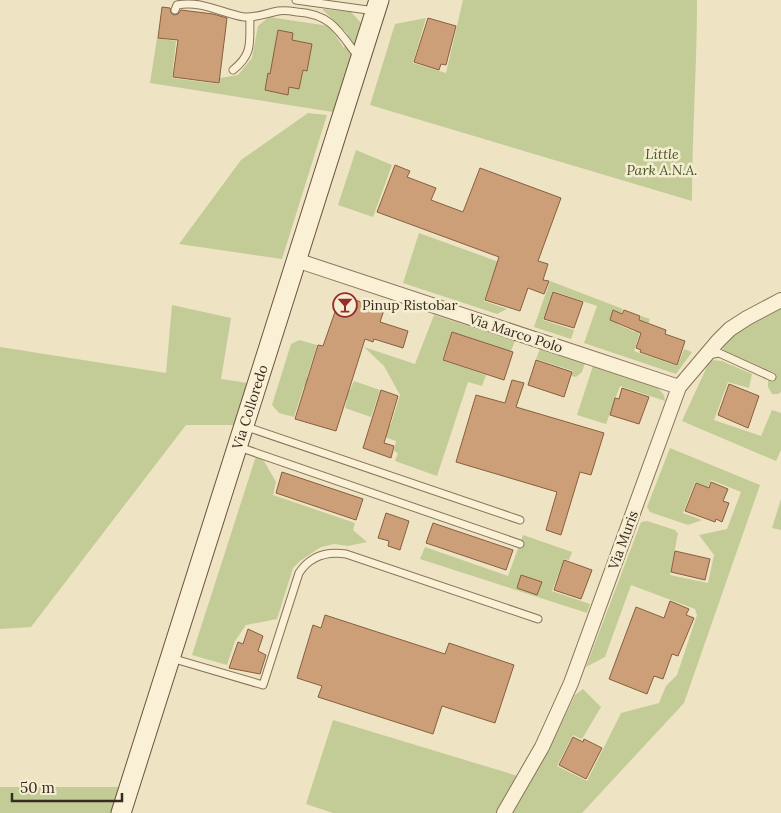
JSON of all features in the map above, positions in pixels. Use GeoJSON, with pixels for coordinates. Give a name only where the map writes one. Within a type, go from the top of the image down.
{"type":"FeatureCollection","features":[{"type":"Feature","properties":{"kind":"main road","name":"Via Colloredo"},"geometry":{"type":"LineString","coordinates":[[121,813],[378,5]]}},
{"type":"Feature","properties":{"kind":"street","name":"Via Marco Polo"},"geometry":{"type":"LineString","coordinates":[[296,260],[679,387]]}},
{"type":"Feature","properties":{"kind":"street","name":"Via Muris"},"geometry":{"type":"LineString","coordinates":[[504,813],[542,747],[571,683],[679,387],[730,329],[781,300]]}},
{"type":"Feature","properties":{"kind":"lane"},"geometry":{"type":"LineString","coordinates":[[296,0],[378,5]]}},
{"type":"Feature","properties":{"kind":"lane"},"geometry":{"type":"LineString","coordinates":[[175,10],[177,5],[182,4],[210,6],[250,18],[280,11],[308,12],[327,19],[334,25],[360,60]]}},
{"type":"Feature","properties":{"kind":"lane"},"geometry":{"type":"LineString","coordinates":[[233,70],[243,61],[249,51],[250,18]]}},
{"type":"Feature","properties":{"kind":"lane"},"geometry":{"type":"LineString","coordinates":[[707,355],[719,353],[772,377]]}},
{"type":"Feature","properties":{"kind":"lane"},"geometry":{"type":"LineString","coordinates":[[244,426],[520,520]]}},
{"type":"Feature","properties":{"kind":"lane"},"geometry":{"type":"LineString","coordinates":[[238,446],[520,544]]}},
{"type":"Feature","properties":{"kind":"lane"},"geometry":{"type":"LineString","coordinates":[[170,657],[263,685],[299,573],[310,560],[330,553],[346,554],[538,619]]}},
{"type":"Feature","properties":{"kind":"green space","name":"Little Park A.N.A."},"geometry":{"type":"Polygon","coordinates":[[[463,0],[697,0],[692,201],[370,105],[395,24],[426,18],[413,63],[446,73],[463,0]]]}},
{"type":"Feature","properties":{"kind":"green space"},"geometry":{"type":"Polygon","coordinates":[[[322,9],[351,12],[362,24],[333,112],[150,83],[157,38],[176,41],[172,78],[219,84],[220,78],[238,75],[252,58],[258,26],[269,17],[329,26],[344,48],[348,34],[322,9]]]}},
{"type":"Feature","properties":{"kind":"green space"},"geometry":{"type":"Polygon","coordinates":[[[308,113],[327,115],[282,259],[179,244],[241,160],[308,113]]]}},
{"type":"Feature","properties":{"kind":"green space"},"geometry":{"type":"Polygon","coordinates":[[[356,150],[392,165],[373,217],[338,205],[356,150]]]}},
{"type":"Feature","properties":{"kind":"green space"},"geometry":{"type":"Polygon","coordinates":[[[419,233],[510,266],[507,275],[494,271],[484,301],[507,309],[497,314],[403,283],[419,233]]]}},
{"type":"Feature","properties":{"kind":"green space"},"geometry":{"type":"Polygon","coordinates":[[[550,281],[623,309],[617,324],[635,332],[641,316],[650,319],[647,327],[642,326],[634,351],[677,366],[684,349],[692,352],[676,374],[584,343],[597,306],[553,291],[543,320],[574,330],[571,339],[534,327],[550,281]]]}},
{"type":"Feature","properties":{"kind":"green space"},"geometry":{"type":"Polygon","coordinates":[[[781,304],[781,392],[772,394],[768,387],[768,380],[773,382],[775,373],[724,351],[721,344],[737,330],[781,304]]]}},
{"type":"Feature","properties":{"kind":"green space"},"geometry":{"type":"Polygon","coordinates":[[[172,305],[231,318],[221,379],[248,383],[235,425],[186,425],[31,627],[0,629],[0,347],[166,373],[172,305]]]}},
{"type":"Feature","properties":{"kind":"green space"},"geometry":{"type":"Polygon","coordinates":[[[434,315],[515,341],[511,351],[452,332],[442,360],[486,375],[482,386],[468,382],[437,476],[395,461],[398,453],[394,451],[396,441],[379,435],[391,424],[400,395],[384,366],[364,347],[415,364],[434,315]]]}},
{"type":"Feature","properties":{"kind":"green space"},"geometry":{"type":"Polygon","coordinates":[[[299,340],[317,345],[307,377],[350,390],[354,381],[380,390],[371,417],[345,408],[347,400],[304,386],[294,417],[279,413],[272,405],[291,344],[299,340]]]}},
{"type":"Feature","properties":{"kind":"green space"},"geometry":{"type":"Polygon","coordinates":[[[540,349],[585,363],[582,372],[576,377],[571,376],[573,371],[536,359],[540,349]]]}},
{"type":"Feature","properties":{"kind":"green space"},"geometry":{"type":"Polygon","coordinates":[[[710,360],[722,361],[752,374],[749,388],[728,382],[714,420],[761,436],[772,410],[781,413],[781,450],[776,461],[682,421],[710,360]]]}},
{"type":"Feature","properties":{"kind":"green space"},"geometry":{"type":"Polygon","coordinates":[[[593,366],[657,387],[664,395],[665,401],[620,386],[606,424],[577,415],[593,366]]]}},
{"type":"Feature","properties":{"kind":"green space"},"geometry":{"type":"Polygon","coordinates":[[[670,448],[760,485],[684,703],[582,813],[513,813],[547,753],[575,695],[583,689],[601,707],[582,739],[573,735],[557,766],[587,781],[621,713],[659,703],[666,686],[677,675],[697,615],[695,609],[631,585],[605,657],[586,667],[641,522],[647,521],[675,530],[678,533],[670,575],[708,583],[714,555],[699,535],[727,529],[741,492],[711,480],[708,487],[695,482],[683,513],[702,520],[688,525],[650,512],[647,507],[670,448]]]}},
{"type":"Feature","properties":{"kind":"green space"},"geometry":{"type":"Polygon","coordinates":[[[256,456],[264,461],[276,482],[273,495],[355,523],[353,530],[367,542],[348,546],[334,544],[321,547],[300,561],[293,568],[277,619],[246,625],[235,641],[227,665],[192,655],[256,456]]]}},
{"type":"Feature","properties":{"kind":"green space"},"geometry":{"type":"Polygon","coordinates":[[[781,499],[781,530],[772,528],[781,499]]]}},
{"type":"Feature","properties":{"kind":"green space"},"geometry":{"type":"Polygon","coordinates":[[[523,535],[572,552],[569,560],[564,559],[552,591],[590,604],[587,613],[420,559],[425,547],[508,576],[523,535]]]}},
{"type":"Feature","properties":{"kind":"green space"},"geometry":{"type":"Polygon","coordinates":[[[333,720],[518,776],[496,813],[333,813],[306,804],[333,720]]]}},
{"type":"Feature","properties":{"kind":"green space"},"geometry":{"type":"Polygon","coordinates":[[[0,787],[120,787],[111,813],[0,813],[0,787]]]}},
{"type":"Feature","properties":{"kind":"building"},"geometry":{"type":"Polygon","coordinates":[[[162,7],[170,8],[171,13],[174,15],[178,14],[181,10],[213,14],[227,18],[219,83],[173,77],[178,40],[158,38],[162,7]]]}},
{"type":"Feature","properties":{"kind":"building"},"geometry":{"type":"Polygon","coordinates":[[[428,18],[456,26],[446,65],[441,64],[439,70],[414,62],[428,18]]]}},
{"type":"Feature","properties":{"kind":"building"},"geometry":{"type":"Polygon","coordinates":[[[278,30],[293,33],[292,40],[312,44],[307,71],[303,70],[299,89],[289,87],[288,95],[265,90],[278,30]]]}},
{"type":"Feature","properties":{"kind":"building"},"geometry":{"type":"Polygon","coordinates":[[[395,165],[410,171],[407,177],[436,188],[431,200],[463,212],[480,168],[561,198],[538,261],[548,264],[543,280],[549,281],[544,294],[528,288],[520,311],[485,300],[499,257],[377,212],[395,165]]]}},
{"type":"Feature","properties":{"kind":"building"},"geometry":{"type":"Polygon","coordinates":[[[553,292],[583,302],[574,328],[544,319],[553,292]]]}},
{"type":"Feature","properties":{"kind":"building"},"geometry":{"type":"Polygon","coordinates":[[[341,295],[384,310],[380,322],[408,331],[403,348],[374,339],[373,342],[365,339],[336,431],[295,419],[318,345],[323,346],[341,295]]]}},
{"type":"Feature","properties":{"kind":"building"},"geometry":{"type":"Polygon","coordinates":[[[613,310],[622,314],[624,310],[640,316],[639,320],[666,330],[665,334],[685,341],[677,365],[640,352],[641,350],[636,348],[641,333],[610,320],[613,310]]]}},
{"type":"Feature","properties":{"kind":"building"},"geometry":{"type":"Polygon","coordinates":[[[452,332],[513,352],[504,380],[443,360],[452,332]]]}},
{"type":"Feature","properties":{"kind":"building"},"geometry":{"type":"Polygon","coordinates":[[[536,360],[572,372],[564,397],[528,385],[536,360]]]}},
{"type":"Feature","properties":{"kind":"building"},"geometry":{"type":"Polygon","coordinates":[[[512,380],[524,383],[516,407],[604,433],[591,475],[580,472],[561,535],[546,530],[557,492],[456,462],[476,395],[505,403],[512,380]]]}},
{"type":"Feature","properties":{"kind":"building"},"geometry":{"type":"Polygon","coordinates":[[[729,384],[759,396],[748,428],[718,415],[729,384]]]}},
{"type":"Feature","properties":{"kind":"building"},"geometry":{"type":"Polygon","coordinates":[[[622,388],[649,397],[639,424],[610,415],[615,398],[619,399],[622,388]]]}},
{"type":"Feature","properties":{"kind":"building"},"geometry":{"type":"Polygon","coordinates":[[[381,390],[398,396],[384,443],[394,446],[391,458],[363,448],[381,390]]]}},
{"type":"Feature","properties":{"kind":"building"},"geometry":{"type":"Polygon","coordinates":[[[282,472],[363,499],[356,520],[276,493],[282,472]]]}},
{"type":"Feature","properties":{"kind":"building"},"geometry":{"type":"Polygon","coordinates":[[[711,482],[728,489],[723,501],[729,503],[722,522],[716,519],[715,522],[685,511],[696,483],[709,488],[711,482]]]}},
{"type":"Feature","properties":{"kind":"building"},"geometry":{"type":"Polygon","coordinates":[[[386,513],[409,521],[400,550],[388,546],[389,541],[378,538],[386,513]]]}},
{"type":"Feature","properties":{"kind":"building"},"geometry":{"type":"Polygon","coordinates":[[[433,523],[513,550],[506,570],[426,543],[433,523]]]}},
{"type":"Feature","properties":{"kind":"building"},"geometry":{"type":"Polygon","coordinates":[[[675,551],[710,559],[705,580],[671,572],[675,551]]]}},
{"type":"Feature","properties":{"kind":"building"},"geometry":{"type":"Polygon","coordinates":[[[564,560],[592,570],[581,599],[554,590],[564,560]]]}},
{"type":"Feature","properties":{"kind":"building"},"geometry":{"type":"Polygon","coordinates":[[[521,575],[542,582],[537,595],[517,588],[521,575]]]}},
{"type":"Feature","properties":{"kind":"building"},"geometry":{"type":"Polygon","coordinates":[[[670,601],[689,609],[686,615],[694,618],[678,656],[672,654],[663,679],[654,676],[647,694],[609,679],[636,607],[664,618],[670,601]]]}},
{"type":"Feature","properties":{"kind":"building"},"geometry":{"type":"Polygon","coordinates":[[[325,615],[445,654],[449,643],[514,665],[495,723],[442,706],[433,734],[318,697],[322,686],[297,678],[313,625],[321,628],[325,615]]]}},
{"type":"Feature","properties":{"kind":"building"},"geometry":{"type":"Polygon","coordinates":[[[248,629],[263,636],[258,651],[266,655],[260,674],[229,668],[238,642],[243,644],[248,629]]]}},
{"type":"Feature","properties":{"kind":"building"},"geometry":{"type":"Polygon","coordinates":[[[573,737],[583,742],[584,739],[602,748],[586,779],[559,765],[573,737]]]}},
{"type":"Feature","properties":{"kind":"place","name":"Pinup Ristobar"},"geometry":{"type":"Point","coordinates":[345,305]}}]}
